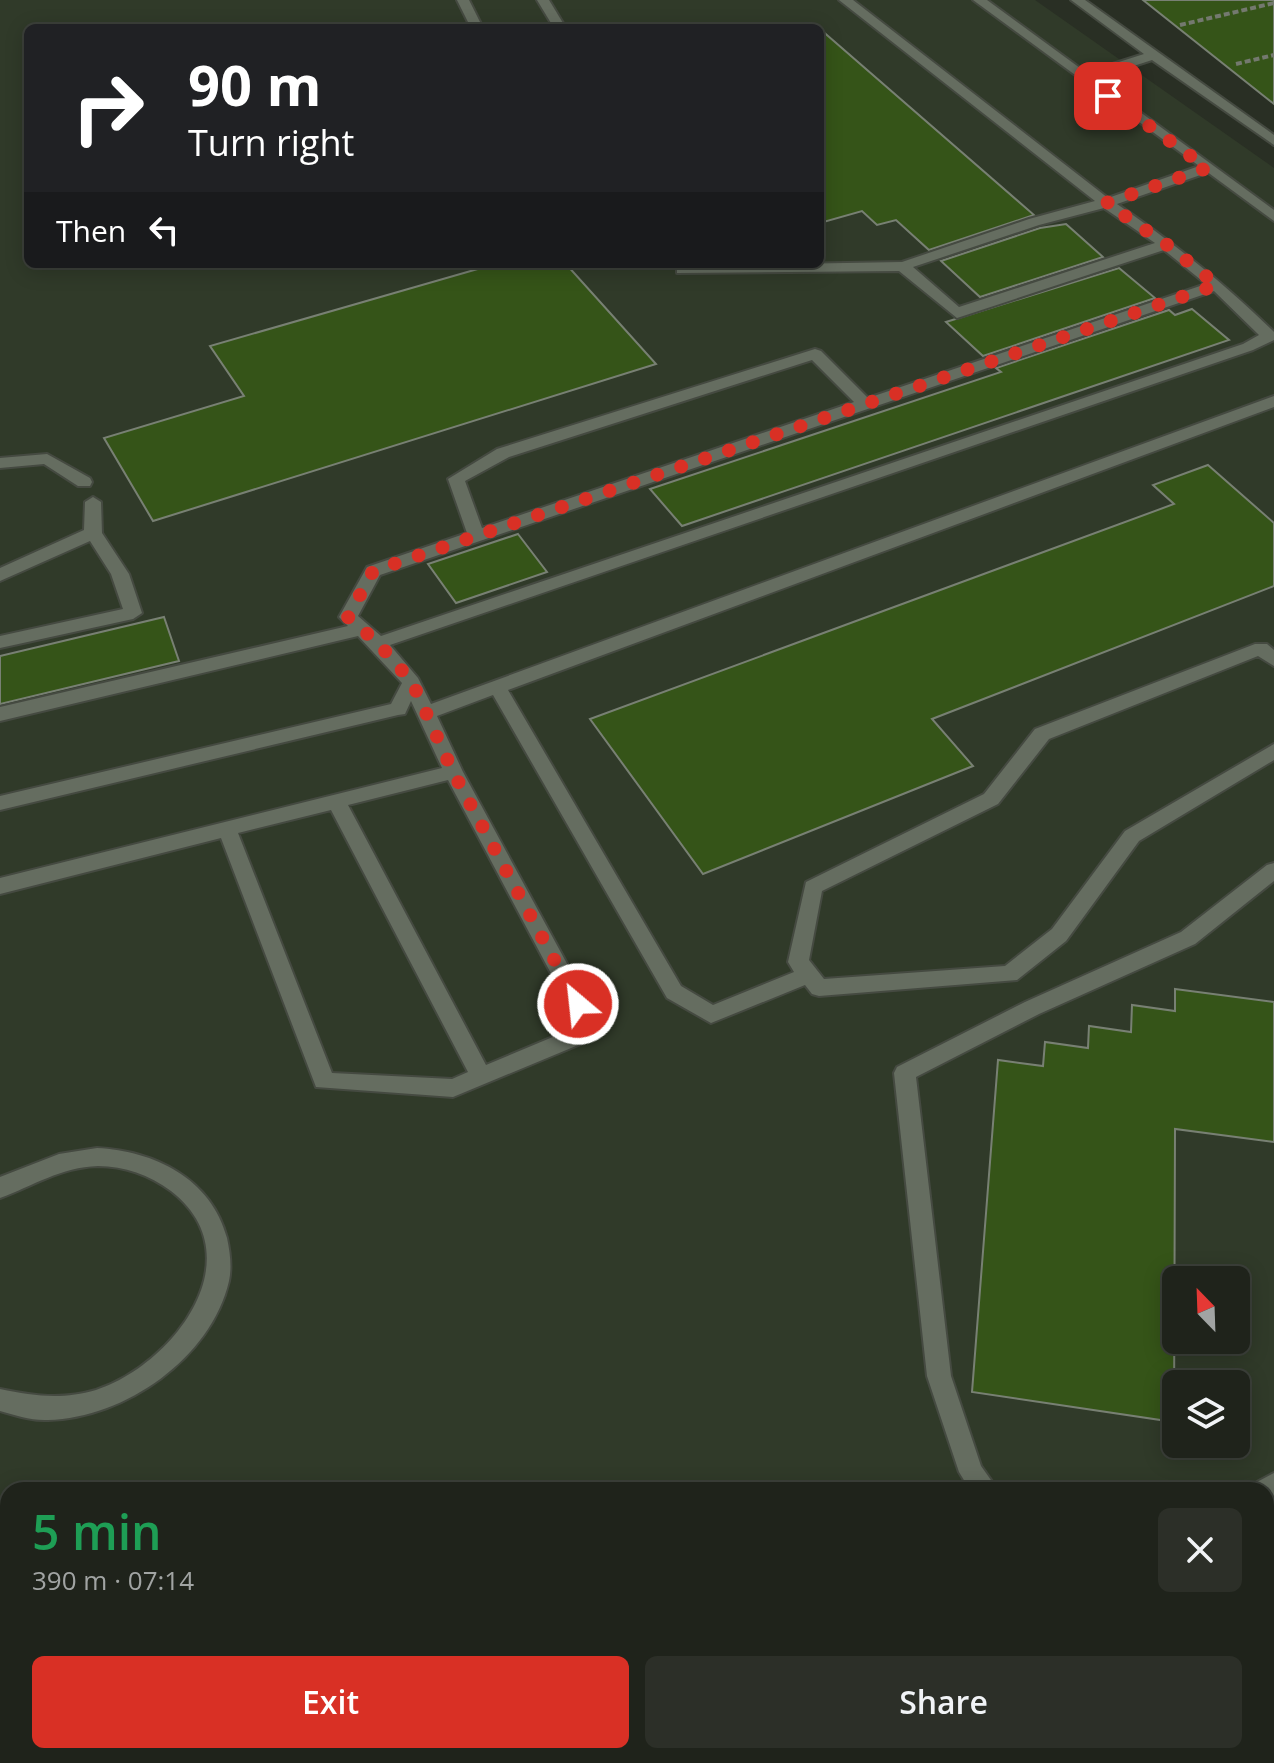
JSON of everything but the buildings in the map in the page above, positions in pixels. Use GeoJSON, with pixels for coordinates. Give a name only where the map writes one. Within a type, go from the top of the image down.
{"type":"FeatureCollection","features":[{"type":"Feature","properties":{"kind":"street"},"geometry":{"type":"LineString","coordinates":[[463,0],[475,24]]}},
{"type":"Feature","properties":{"kind":"street"},"geometry":{"type":"LineString","coordinates":[[543,0],[558,24]]}},
{"type":"Feature","properties":{"kind":"street"},"geometry":{"type":"LineString","coordinates":[[378,643],[1233,352],[1269,336],[1217,285],[1166,244],[1106,203],[845,0]]}},
{"type":"Feature","properties":{"kind":"street"},"geometry":{"type":"LineString","coordinates":[[979,0],[1274,217]]}},
{"type":"Feature","properties":{"kind":"street"},"geometry":{"type":"LineString","coordinates":[[1077,0],[1274,141]]}},
{"type":"Feature","properties":{"kind":"street"},"geometry":{"type":"LineString","coordinates":[[1083,78],[1153,55]]}},
{"type":"Feature","properties":{"kind":"street"},"geometry":{"type":"LineString","coordinates":[[824,267],[903,266],[1207,168]]}},
{"type":"Feature","properties":{"kind":"street"},"geometry":{"type":"LineString","coordinates":[[903,266],[957,313],[1166,244]]}},
{"type":"Feature","properties":{"kind":"street"},"geometry":{"type":"LineString","coordinates":[[682,270],[792,268]]}},
{"type":"Feature","properties":{"kind":"street"},"geometry":{"type":"LineString","coordinates":[[227,829],[324,1081],[453,1088],[592,1030],[453,772],[412,682],[378,643],[348,617],[373,571],[1217,285]]}},
{"type":"Feature","properties":{"kind":"street"},"geometry":{"type":"LineString","coordinates":[[476,536],[456,479],[503,453],[815,354],[865,404]]}},
{"type":"Feature","properties":{"kind":"street"},"geometry":{"type":"LineString","coordinates":[[426,713],[1274,401]]}},
{"type":"Feature","properties":{"kind":"street"},"geometry":{"type":"LineString","coordinates":[[0,463],[47,459],[84,482]]}},
{"type":"Feature","properties":{"kind":"street"},"geometry":{"type":"LineString","coordinates":[[0,642],[133,613],[120,574],[93,533],[93,502]]}},
{"type":"Feature","properties":{"kind":"street"},"geometry":{"type":"LineString","coordinates":[[0,575],[93,533]]}},
{"type":"Feature","properties":{"kind":"street"},"geometry":{"type":"LineString","coordinates":[[0,714],[362,629]]}},
{"type":"Feature","properties":{"kind":"street"},"geometry":{"type":"LineString","coordinates":[[1274,660],[1261,648],[1042,734],[991,799],[813,887],[798,962],[819,988],[1010,974],[1059,935],[1132,836],[1274,751]]}},
{"type":"Feature","properties":{"kind":"street"},"geometry":{"type":"LineString","coordinates":[[0,803],[398,709],[412,682]]}},
{"type":"Feature","properties":{"kind":"street"},"geometry":{"type":"LineString","coordinates":[[497,687],[674,992],[711,1015],[809,975]]}},
{"type":"Feature","properties":{"kind":"street"},"geometry":{"type":"LineString","coordinates":[[0,886],[453,772]]}},
{"type":"Feature","properties":{"kind":"street"},"geometry":{"type":"LineString","coordinates":[[337,802],[481,1076]]}},
{"type":"Feature","properties":{"kind":"street"},"geometry":{"type":"LineString","coordinates":[[979,1482],[971,1472],[939,1376],[905,1073],[1032,1008],[1188,938],[1274,870]]}},
{"type":"Feature","properties":{"kind":"street"},"geometry":{"type":"LineString","coordinates":[[0,1188],[45,1165],[99,1157],[151,1166],[190,1191],[215,1230],[218,1277],[199,1326],[159,1369],[106,1398],[47,1409],[0,1400]]}},
{"type":"Feature","properties":{"kind":"path"},"geometry":{"type":"LineString","coordinates":[[1180,25],[1274,3]]}},
{"type":"Feature","properties":{"kind":"path"},"geometry":{"type":"LineString","coordinates":[[1236,64],[1274,55]]}},
{"type":"Feature","properties":{"kind":"shaded area"},"geometry":{"type":"Polygon","coordinates":[[[0,0],[1035,0],[1274,168],[1274,1482],[0,1482],[0,0]]]}},
{"type":"Feature","properties":{"kind":"route"},"geometry":{"type":"LineString","coordinates":[[578,1004],[453,772],[412,682],[378,643],[348,617],[373,571],[1217,285],[1166,244],[1106,203],[1207,168],[1108,96]]}}]}
